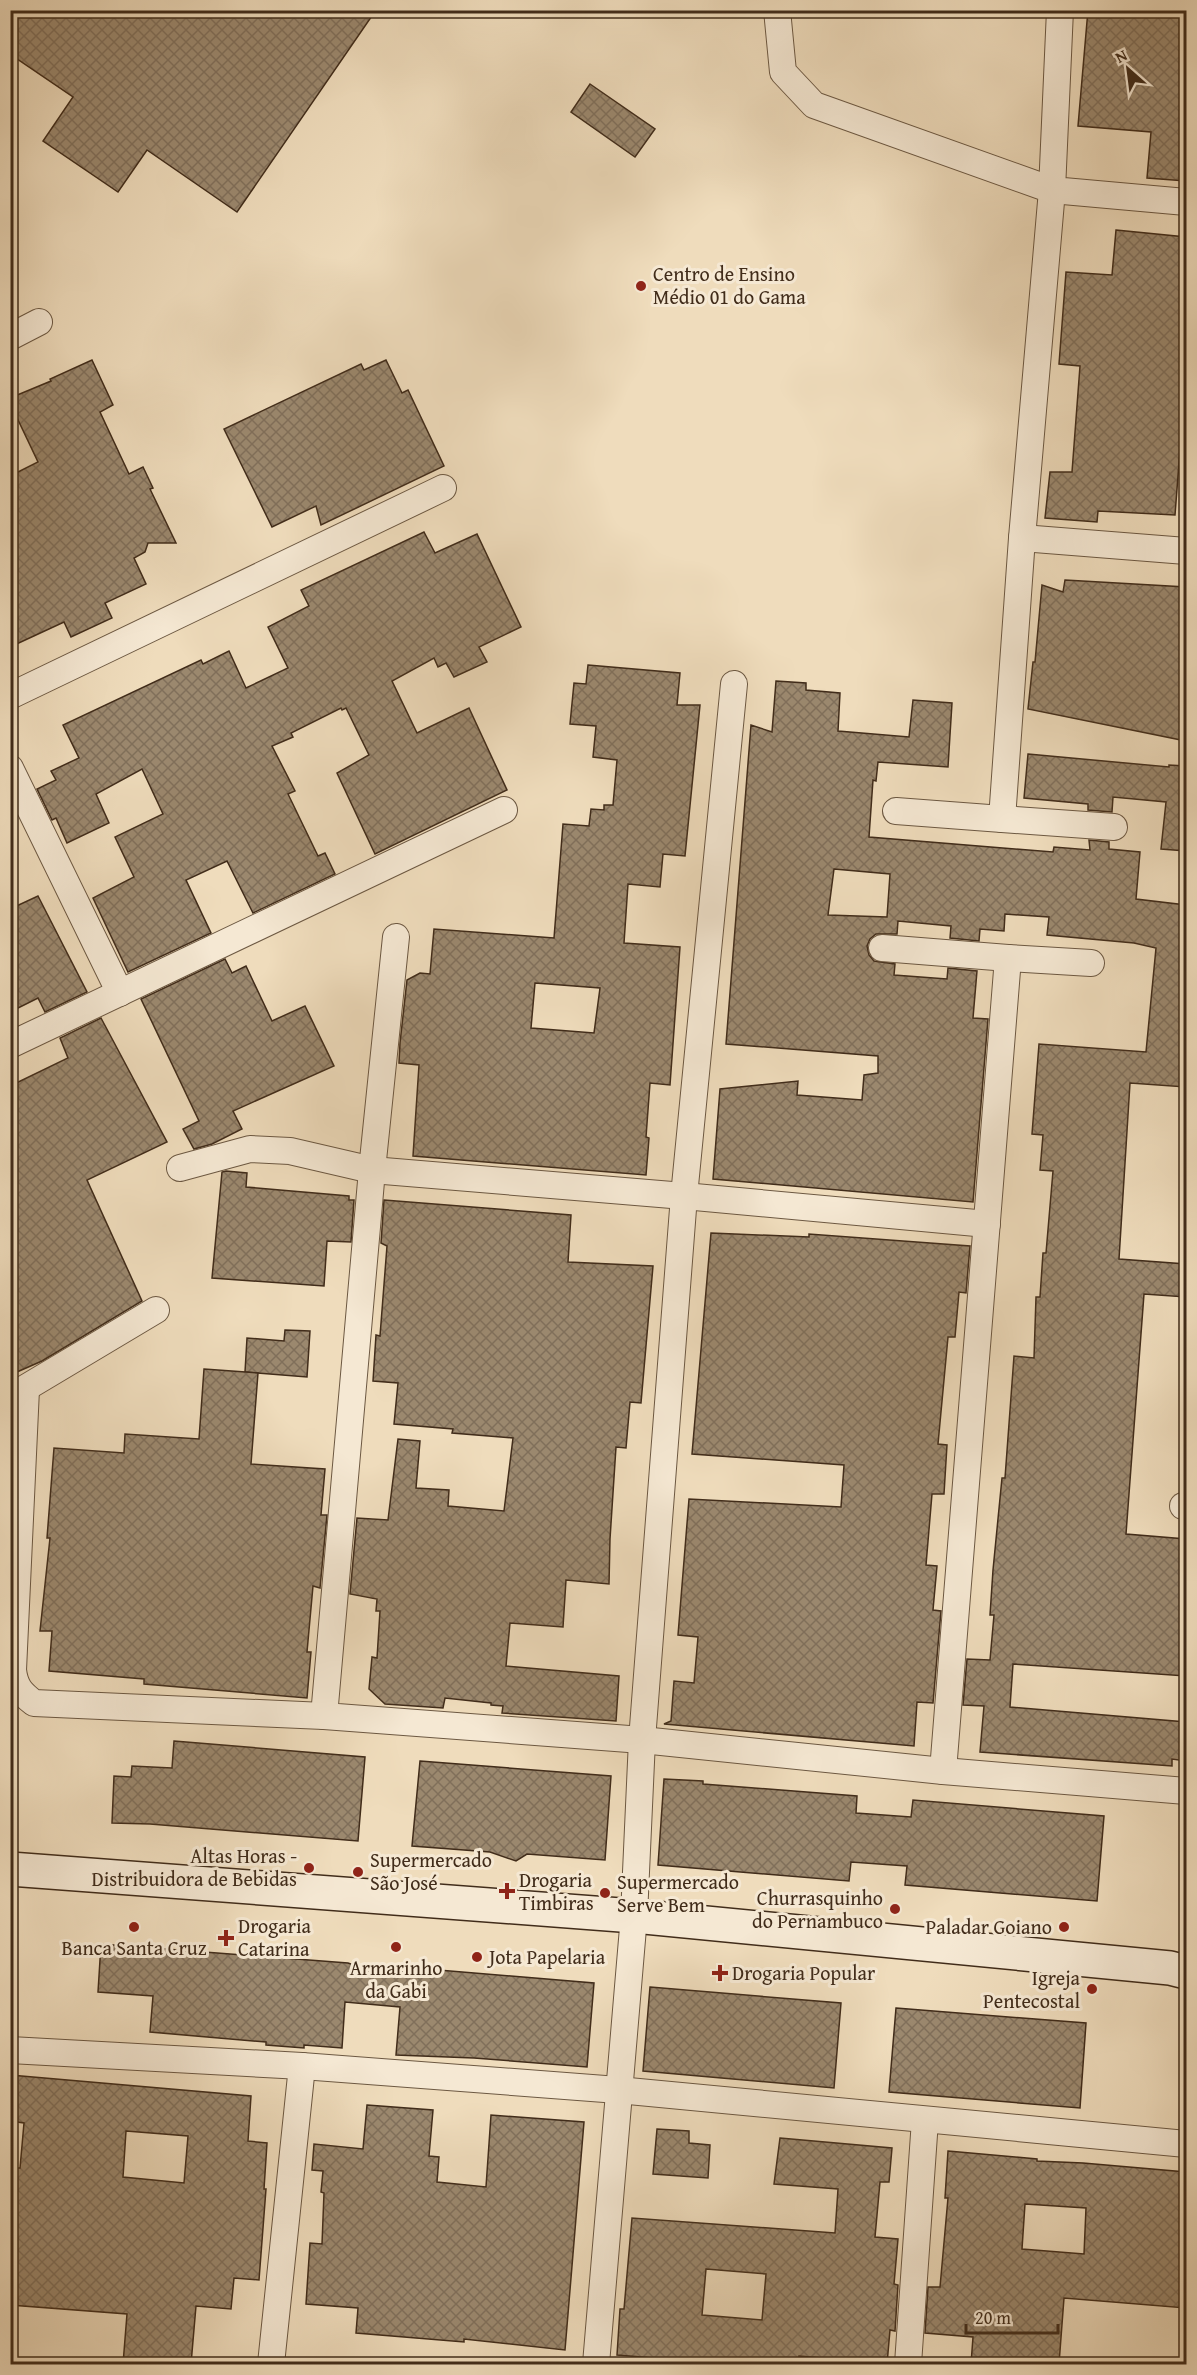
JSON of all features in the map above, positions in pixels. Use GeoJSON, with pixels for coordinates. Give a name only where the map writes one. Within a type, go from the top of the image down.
{"type":"FeatureCollection","features":[{"type":"Feature","properties":{"kind":"street"},"geometry":{"type":"LineString","coordinates":[[777,10],[783,72],[814,105],[1052,190],[1186,202]]}},
{"type":"Feature","properties":{"kind":"street"},"geometry":{"type":"LineString","coordinates":[[1002,819],[1022,538],[1052,190],[1060,10]]}},
{"type":"Feature","properties":{"kind":"street"},"geometry":{"type":"LineString","coordinates":[[10,337],[39,322]]}},
{"type":"Feature","properties":{"kind":"street"},"geometry":{"type":"LineString","coordinates":[[10,696],[443,488]]}},
{"type":"Feature","properties":{"kind":"street"},"geometry":{"type":"LineString","coordinates":[[1022,538],[1186,550]]}},
{"type":"Feature","properties":{"kind":"street"},"geometry":{"type":"LineString","coordinates":[[596,2364],[634,1916],[642,1740],[684,1196],[734,684]]}},
{"type":"Feature","properties":{"kind":"street"},"geometry":{"type":"LineString","coordinates":[[10,768],[120,993]]}},
{"type":"Feature","properties":{"kind":"street"},"geometry":{"type":"LineString","coordinates":[[10,1045],[504,810]]}},
{"type":"Feature","properties":{"kind":"street"},"geometry":{"type":"LineString","coordinates":[[896,811],[1114,827]]}},
{"type":"Feature","properties":{"kind":"street"},"geometry":{"type":"LineString","coordinates":[[324,1716],[372,1170],[396,938]]}},
{"type":"Feature","properties":{"kind":"street"},"geometry":{"type":"LineString","coordinates":[[882,948],[1090,963]]}},
{"type":"Feature","properties":{"kind":"street"},"geometry":{"type":"LineString","coordinates":[[943,1771],[1008,958]]}},
{"type":"Feature","properties":{"kind":"street"},"geometry":{"type":"LineString","coordinates":[[180,1168],[250,1149],[290,1151],[372,1170],[987,1224]]}},
{"type":"Feature","properties":{"kind":"street"},"geometry":{"type":"LineString","coordinates":[[156,1310],[18,1393],[13,1671],[14,1683],[22,1694],[34,1703],[324,1716],[642,1740],[943,1771],[1186,1791]]}},
{"type":"Feature","properties":{"kind":"street"},"geometry":{"type":"LineString","coordinates":[[10,1869],[634,1916],[1158,1967],[1186,1972]]}},
{"type":"Feature","properties":{"kind":"street"},"geometry":{"type":"LineString","coordinates":[[10,2050],[302,2066],[618,2090],[1186,2144]]}},
{"type":"Feature","properties":{"kind":"street"},"geometry":{"type":"LineString","coordinates":[[271,2364],[302,2066]]}},
{"type":"Feature","properties":{"kind":"street"},"geometry":{"type":"LineString","coordinates":[[908,2364],[925,2120]]}},
{"type":"Feature","properties":{"kind":"building"},"geometry":{"type":"Polygon","coordinates":[[[10,10],[376,10],[237,212],[147,150],[118,192],[43,141],[73,97],[10,54],[10,10]]]}},
{"type":"Feature","properties":{"kind":"building"},"geometry":{"type":"Polygon","coordinates":[[[1088,10],[1186,10],[1186,181],[1147,178],[1151,132],[1078,126],[1088,10]]]}},
{"type":"Feature","properties":{"kind":"building"},"geometry":{"type":"Polygon","coordinates":[[[590,84],[655,129],[635,157],[571,112],[590,84]]]}},
{"type":"Feature","properties":{"kind":"building"},"geometry":{"type":"Polygon","coordinates":[[[1116,230],[1186,237],[1186,372],[1175,515],[1098,511],[1097,522],[1045,518],[1050,472],[1072,472],[1080,366],[1059,364],[1066,272],[1112,275],[1116,230]]]}},
{"type":"Feature","properties":{"kind":"building"},"geometry":{"type":"Polygon","coordinates":[[[92,360],[113,405],[100,412],[129,474],[143,467],[153,488],[150,489],[176,543],[148,543],[145,552],[134,558],[146,584],[105,603],[112,618],[71,637],[64,622],[10,647],[10,476],[38,462],[10,403],[10,398],[51,381],[50,379],[92,360]]]}},
{"type":"Feature","properties":{"kind":"building"},"geometry":{"type":"Polygon","coordinates":[[[386,360],[402,393],[408,390],[444,466],[321,525],[316,506],[272,527],[224,429],[361,364],[364,370],[386,360]]]}},
{"type":"Feature","properties":{"kind":"building"},"geometry":{"type":"Polygon","coordinates":[[[424,532],[435,553],[477,534],[521,627],[479,647],[487,662],[454,677],[446,663],[438,667],[434,658],[392,681],[417,733],[469,708],[507,790],[375,854],[337,773],[369,755],[346,708],[342,710],[341,708],[291,733],[293,737],[272,746],[295,791],[288,794],[318,856],[325,853],[335,874],[253,913],[227,861],[186,880],[211,933],[128,972],[93,898],[134,877],[115,837],[163,814],[142,769],[96,794],[109,823],[67,843],[56,818],[52,820],[37,789],[56,780],[51,771],[79,758],[63,725],[201,660],[203,664],[229,651],[246,688],[288,668],[268,627],[309,606],[301,590],[424,532]]]}},
{"type":"Feature","properties":{"kind":"building"},"geometry":{"type":"Polygon","coordinates":[[[1065,580],[1186,587],[1186,741],[1028,709],[1042,585],[1063,592],[1065,580]]]}},
{"type":"Feature","properties":{"kind":"building"},"geometry":{"type":"Polygon","coordinates":[[[588,665],[680,673],[677,705],[700,705],[685,856],[663,854],[660,887],[628,884],[624,943],[680,947],[670,1085],[650,1083],[646,1175],[413,1156],[419,1065],[399,1063],[400,1043],[407,980],[420,973],[430,974],[434,929],[554,938],[563,824],[589,826],[591,809],[604,810],[604,805],[613,805],[617,760],[593,757],[596,726],[570,724],[574,683],[586,684],[588,665]],[[535,983],[531,1028],[594,1033],[600,988],[535,983]]]}},
{"type":"Feature","properties":{"kind":"building"},"geometry":{"type":"Polygon","coordinates":[[[776,681],[806,683],[806,690],[840,693],[838,731],[909,737],[913,700],[952,703],[948,767],[878,762],[876,781],[873,780],[869,837],[1053,852],[1054,847],[1090,850],[1089,840],[1109,842],[1109,849],[1140,852],[1136,899],[1186,905],[1186,1087],[1130,1083],[1119,1259],[1186,1264],[1186,1297],[1144,1294],[1126,1534],[1186,1539],[1186,1676],[1013,1664],[1010,1707],[1186,1722],[1186,1761],[1172,1759],[1172,1766],[980,1752],[984,1706],[963,1705],[967,1659],[990,1660],[994,1615],[990,1615],[993,1570],[1002,1478],[1005,1478],[1014,1356],[1034,1358],[1036,1297],[1040,1297],[1043,1253],[1046,1253],[1053,1171],[1040,1170],[1043,1135],[1032,1134],[1039,1044],[1146,1052],[1156,948],[1134,943],[1047,935],[1049,917],[1005,914],[1004,931],[980,929],[979,941],[950,938],[951,926],[898,921],[897,934],[876,934],[867,946],[869,955],[874,961],[895,964],[894,975],[947,979],[948,968],[977,971],[973,1018],[988,1019],[973,1202],[713,1179],[720,1089],[798,1081],[797,1095],[862,1100],[864,1075],[878,1073],[878,1056],[726,1044],[751,725],[772,732],[776,681]],[[834,869],[828,915],[887,917],[890,874],[834,869]]]}},
{"type":"Feature","properties":{"kind":"building"},"geometry":{"type":"Polygon","coordinates":[[[1028,754],[1169,767],[1169,765],[1186,766],[1186,851],[1161,849],[1166,802],[1113,797],[1112,812],[1088,810],[1088,804],[1024,798],[1028,754]]]}},
{"type":"Feature","properties":{"kind":"building"},"geometry":{"type":"Polygon","coordinates":[[[38,896],[87,992],[45,1012],[38,998],[10,1012],[10,909],[38,896]]]}},
{"type":"Feature","properties":{"kind":"building"},"geometry":{"type":"Polygon","coordinates":[[[225,959],[232,973],[246,966],[272,1021],[305,1006],[334,1066],[233,1111],[242,1129],[212,1144],[194,1149],[183,1129],[199,1121],[141,999],[225,959]]]}},
{"type":"Feature","properties":{"kind":"building"},"geometry":{"type":"Polygon","coordinates":[[[101,1018],[167,1142],[87,1180],[142,1301],[42,1361],[10,1375],[10,1086],[68,1058],[60,1038],[101,1018]]]}},
{"type":"Feature","properties":{"kind":"building"},"geometry":{"type":"Polygon","coordinates":[[[222,1172],[247,1173],[246,1187],[349,1196],[349,1200],[354,1200],[351,1242],[327,1241],[324,1286],[212,1278],[222,1172]]]}},
{"type":"Feature","properties":{"kind":"building"},"geometry":{"type":"Polygon","coordinates":[[[384,1200],[571,1215],[568,1262],[653,1266],[641,1403],[630,1402],[626,1448],[616,1447],[609,1584],[566,1580],[563,1627],[510,1623],[506,1666],[619,1676],[616,1721],[502,1713],[503,1706],[445,1698],[443,1708],[385,1704],[369,1689],[372,1657],[377,1658],[380,1611],[376,1611],[377,1599],[350,1594],[357,1518],[388,1520],[398,1439],[420,1441],[416,1488],[449,1490],[448,1506],[504,1511],[513,1438],[452,1433],[453,1429],[394,1424],[398,1383],[373,1381],[376,1335],[380,1336],[387,1246],[381,1243],[384,1200]]]}},
{"type":"Feature","properties":{"kind":"building"},"geometry":{"type":"Polygon","coordinates":[[[711,1233],[809,1237],[809,1234],[970,1246],[966,1293],[959,1292],[955,1337],[948,1337],[938,1444],[947,1445],[944,1494],[932,1494],[926,1565],[937,1566],[933,1610],[941,1611],[933,1703],[917,1702],[914,1746],[664,1724],[671,1721],[674,1681],[694,1683],[698,1637],[678,1635],[689,1499],[841,1507],[844,1465],[692,1454],[711,1233]]]}},
{"type":"Feature","properties":{"kind":"building"},"geometry":{"type":"Polygon","coordinates":[[[285,1330],[310,1331],[307,1377],[245,1372],[247,1338],[284,1341],[285,1330]]]}},
{"type":"Feature","properties":{"kind":"building"},"geometry":{"type":"Polygon","coordinates":[[[204,1369],[258,1373],[251,1464],[325,1469],[321,1515],[327,1515],[320,1588],[313,1586],[307,1652],[311,1652],[307,1698],[144,1684],[144,1679],[49,1671],[52,1631],[40,1631],[50,1538],[47,1538],[54,1448],[124,1453],[125,1434],[199,1439],[204,1369]]]}},
{"type":"Feature","properties":{"kind":"building"},"geometry":{"type":"Polygon","coordinates":[[[174,1741],[365,1757],[358,1841],[112,1823],[114,1776],[131,1777],[132,1766],[172,1768],[174,1741]]]}},
{"type":"Feature","properties":{"kind":"building"},"geometry":{"type":"Polygon","coordinates":[[[420,1761],[611,1776],[605,1860],[527,1854],[516,1861],[490,1852],[412,1846],[420,1761]]]}},
{"type":"Feature","properties":{"kind":"building"},"geometry":{"type":"Polygon","coordinates":[[[664,1779],[857,1796],[856,1813],[911,1817],[913,1800],[1104,1816],[1097,1901],[905,1885],[907,1866],[851,1862],[849,1881],[658,1865],[664,1779]]]}},
{"type":"Feature","properties":{"kind":"building"},"geometry":{"type":"Polygon","coordinates":[[[101,1944],[348,1963],[365,1969],[403,1972],[403,1967],[594,1983],[587,2067],[474,2058],[396,2055],[400,2007],[345,2002],[342,2048],[266,2045],[266,2042],[150,2032],[153,1996],[98,1992],[101,1944]]]}},
{"type":"Feature","properties":{"kind":"building"},"geometry":{"type":"Polygon","coordinates":[[[650,1987],[841,2003],[834,2088],[643,2071],[650,1987]]]}},
{"type":"Feature","properties":{"kind":"building"},"geometry":{"type":"Polygon","coordinates":[[[896,2008],[1086,2023],[1080,2108],[889,2092],[896,2008]]]}},
{"type":"Feature","properties":{"kind":"building"},"geometry":{"type":"Polygon","coordinates":[[[10,2075],[251,2096],[248,2141],[267,2143],[259,2280],[234,2278],[231,2309],[196,2306],[191,2364],[123,2364],[127,2314],[10,2305],[10,2168],[20,2168],[24,2123],[10,2121],[10,2075]],[[126,2131],[123,2177],[184,2183],[188,2136],[126,2131]]]}},
{"type":"Feature","properties":{"kind":"building"},"geometry":{"type":"Polygon","coordinates":[[[367,2105],[433,2110],[429,2156],[439,2157],[437,2182],[486,2187],[491,2115],[584,2122],[565,2350],[464,2339],[464,2342],[356,2333],[358,2308],[306,2304],[310,2243],[322,2244],[323,2171],[312,2170],[314,2144],[363,2149],[367,2105]]]}},
{"type":"Feature","properties":{"kind":"building"},"geometry":{"type":"Polygon","coordinates":[[[657,2129],[689,2131],[689,2143],[710,2145],[708,2178],[653,2174],[657,2129]]]}},
{"type":"Feature","properties":{"kind":"building"},"geometry":{"type":"Polygon","coordinates":[[[780,2138],[892,2148],[889,2182],[880,2182],[875,2237],[898,2239],[894,2284],[898,2285],[895,2331],[890,2330],[887,2364],[847,2364],[847,2360],[799,2356],[798,2364],[727,2364],[617,2355],[620,2309],[624,2309],[632,2218],[835,2233],[838,2189],[774,2184],[780,2138]],[[706,2269],[702,2315],[762,2320],[766,2274],[706,2269]]]}},
{"type":"Feature","properties":{"kind":"building"},"geometry":{"type":"Polygon","coordinates":[[[948,2151],[1037,2159],[1037,2161],[1186,2172],[1186,2308],[1064,2298],[1059,2364],[971,2364],[973,2337],[925,2333],[928,2287],[940,2287],[948,2198],[945,2198],[948,2151]],[[1025,2204],[1022,2249],[1084,2254],[1086,2208],[1025,2204]]]}},
{"type":"Feature","properties":{"kind":"place","name":"Centro de Ensino Médio 01 do Gama"},"geometry":{"type":"Point","coordinates":[641,286]}},
{"type":"Feature","properties":{"kind":"place","name":"Altas Horas - Distribuidora de Bebidas"},"geometry":{"type":"Point","coordinates":[309,1868]}},
{"type":"Feature","properties":{"kind":"place","name":"Supermercado São José"},"geometry":{"type":"Point","coordinates":[358,1872]}},
{"type":"Feature","properties":{"kind":"place","name":"Drogaria Timbiras"},"geometry":{"type":"Point","coordinates":[507,1891]}},
{"type":"Feature","properties":{"kind":"place","name":"Supermercado Serve Bem"},"geometry":{"type":"Point","coordinates":[605,1893]}},
{"type":"Feature","properties":{"kind":"place","name":"Churrasquinho do Pernambuco"},"geometry":{"type":"Point","coordinates":[895,1909]}},
{"type":"Feature","properties":{"kind":"place","name":"Banca Santa Cruz"},"geometry":{"type":"Point","coordinates":[134,1927]}},
{"type":"Feature","properties":{"kind":"place","name":"Paladar Goiano"},"geometry":{"type":"Point","coordinates":[1064,1927]}},
{"type":"Feature","properties":{"kind":"place","name":"Drogaria Catarina"},"geometry":{"type":"Point","coordinates":[226,1938]}},
{"type":"Feature","properties":{"kind":"place","name":"Armarinho da Gabi"},"geometry":{"type":"Point","coordinates":[396,1947]}},
{"type":"Feature","properties":{"kind":"place","name":"Jota Papelaria"},"geometry":{"type":"Point","coordinates":[477,1957]}},
{"type":"Feature","properties":{"kind":"place","name":"Drogaria Popular"},"geometry":{"type":"Point","coordinates":[720,1973]}},
{"type":"Feature","properties":{"kind":"place","name":"Igreja Pentecostal"},"geometry":{"type":"Point","coordinates":[1092,1989]}}]}
